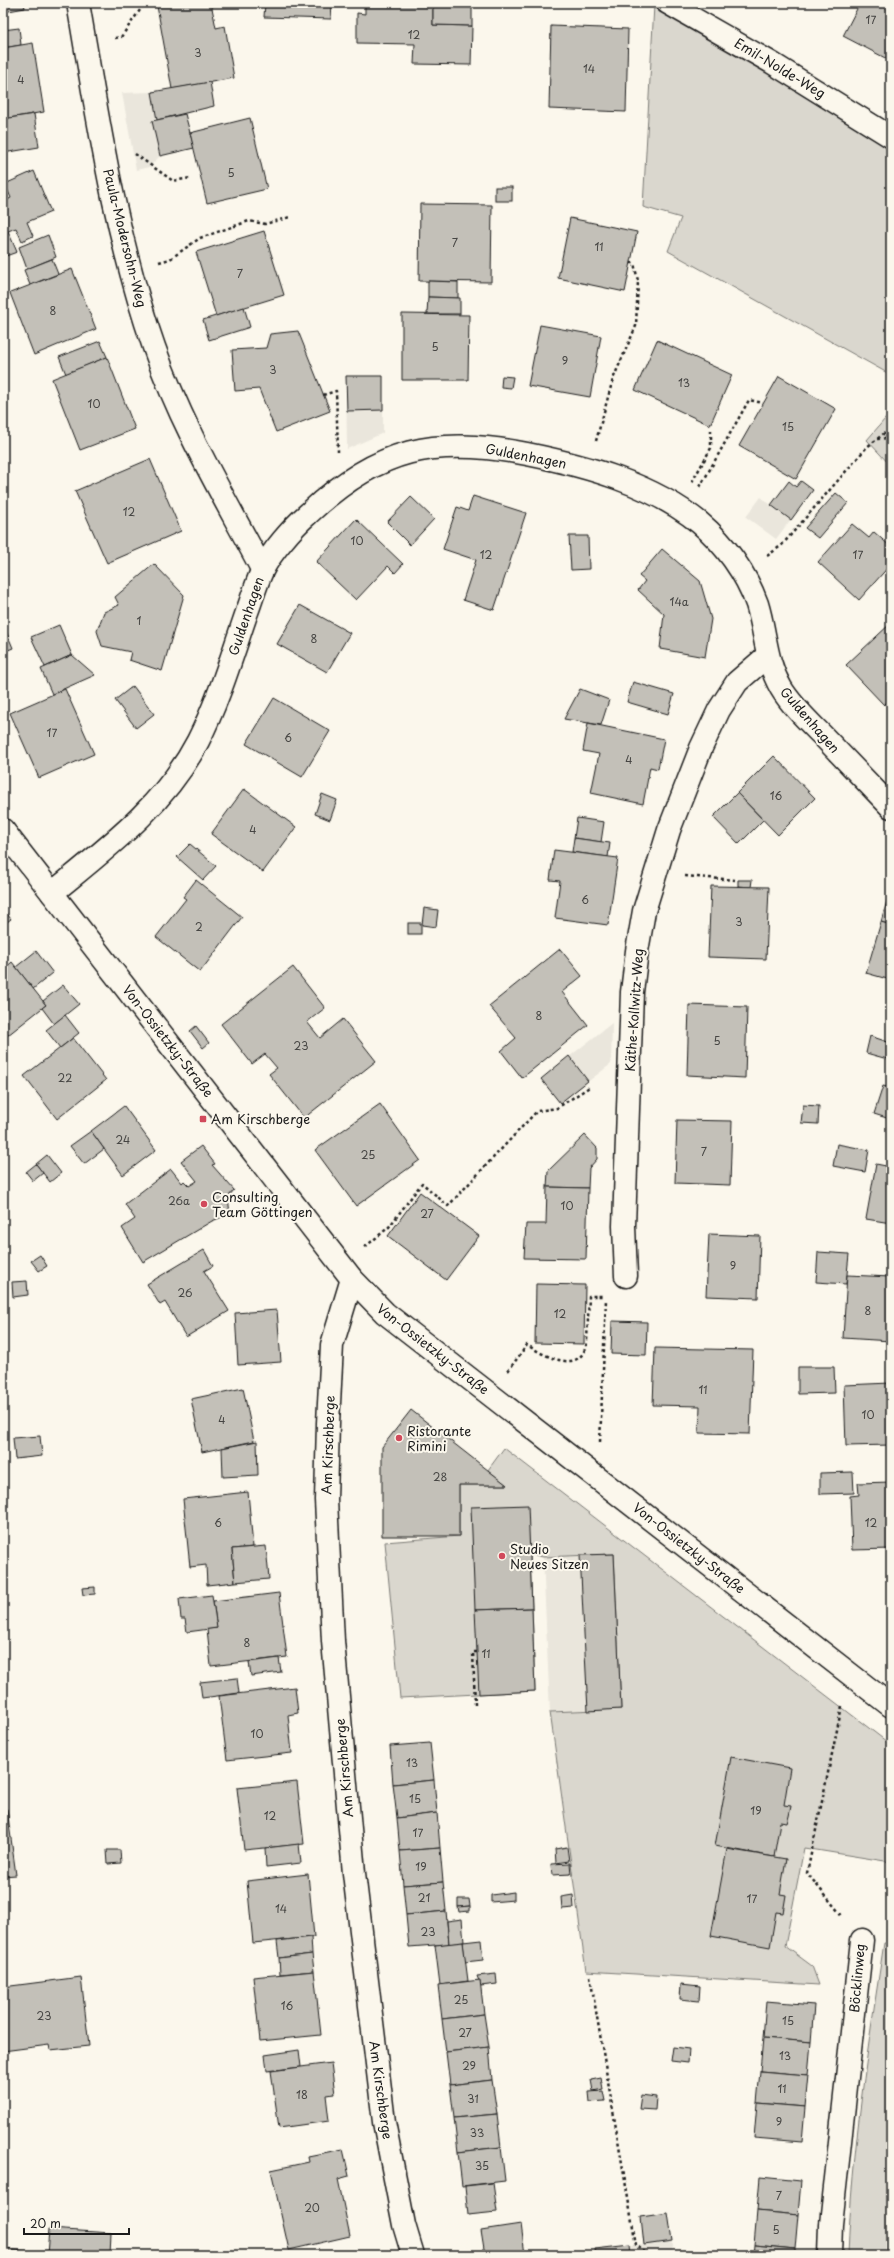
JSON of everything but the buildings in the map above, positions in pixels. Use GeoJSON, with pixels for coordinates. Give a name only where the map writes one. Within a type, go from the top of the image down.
{"type":"FeatureCollection","features":[{"type":"Feature","properties":{"kind":"street","name":"Paula-Modersohn-Weg"},"geometry":{"type":"LineString","coordinates":[[78,3],[109,181],[130,273],[154,348],[192,436],[262,569]]}},
{"type":"Feature","properties":{"kind":"street","name":"Guldenhagen"},"geometry":{"type":"LineString","coordinates":[[52,893],[127,832],[172,784],[198,742],[218,697],[262,569],[297,524],[328,494],[354,476],[385,459],[417,450],[452,446],[503,449],[589,469],[684,501],[701,524],[725,549],[744,574],[757,606],[767,656],[781,689],[891,807]]}},
{"type":"Feature","properties":{"kind":"street","name":"Käthe-Kollwitz-Weg"},"geometry":{"type":"LineString","coordinates":[[626,1276],[624,1226],[632,992],[643,919],[656,870],[701,748],[719,710],[737,682],[767,656]]}},
{"type":"Feature","properties":{"kind":"street","name":"Von-Ossietzky-Straße"},"geometry":{"type":"LineString","coordinates":[[3,830],[352,1279],[392,1318],[891,1706]]}},
{"type":"Feature","properties":{"kind":"street","name":"Am Kirschberge"},"geometry":{"type":"LineString","coordinates":[[352,1279],[332,1346],[328,1415],[326,1500],[333,1641],[354,1872],[384,2122],[404,2225],[413,2255]]}},
{"type":"Feature","properties":{"kind":"street","name":"Böcklinweg"},"geometry":{"type":"LineString","coordinates":[[830,2255],[831,2224],[862,1940]]}},
{"type":"Feature","properties":{"kind":"lane","name":"Emil-Nolde-Weg"},"geometry":{"type":"LineString","coordinates":[[667,3],[772,63],[891,136]]}},
{"type":"Feature","properties":{"kind":"path"},"geometry":{"type":"LineString","coordinates":[[84,43],[120,37],[145,3]]}},
{"type":"Feature","properties":{"kind":"path"},"geometry":{"type":"LineString","coordinates":[[148,163],[173,181],[191,178]]}},
{"type":"Feature","properties":{"kind":"path"},"geometry":{"type":"LineString","coordinates":[[130,273],[170,259],[200,238],[249,221],[265,224],[290,217]]}},
{"type":"Feature","properties":{"kind":"path"},"geometry":{"type":"LineString","coordinates":[[589,469],[613,379],[636,326],[638,281],[634,263],[631,263]]}},
{"type":"Feature","properties":{"kind":"path"},"geometry":{"type":"LineString","coordinates":[[323,395],[336,391],[338,452],[354,476]]}},
{"type":"Feature","properties":{"kind":"path"},"geometry":{"type":"LineString","coordinates":[[684,501],[699,488],[749,400],[763,403]]}},
{"type":"Feature","properties":{"kind":"path"},"geometry":{"type":"LineString","coordinates":[[744,574],[782,545],[867,447],[891,428]]}},
{"type":"Feature","properties":{"kind":"path"},"geometry":{"type":"LineString","coordinates":[[684,501],[691,484],[711,448],[711,429]]}},
{"type":"Feature","properties":{"kind":"path"},"geometry":{"type":"LineString","coordinates":[[876,439],[891,438]]}},
{"type":"Feature","properties":{"kind":"path"},"geometry":{"type":"LineString","coordinates":[[656,870],[674,875],[735,880]]}},
{"type":"Feature","properties":{"kind":"path"},"geometry":{"type":"LineString","coordinates":[[365,1247],[389,1227],[422,1183],[448,1206],[536,1111],[557,1108],[590,1086]]}},
{"type":"Feature","properties":{"kind":"path"},"geometry":{"type":"LineString","coordinates":[[511,1366],[527,1346],[557,1361],[575,1360],[586,1348],[589,1296],[606,1296],[600,1441]]}},
{"type":"Feature","properties":{"kind":"path"},"geometry":{"type":"LineString","coordinates":[[475,1705],[473,1652],[477,1652]]}},
{"type":"Feature","properties":{"kind":"path","name":"Böcklinweg"},"geometry":{"type":"LineString","coordinates":[[850,1674],[807,1872],[862,1940]]}},
{"type":"Feature","properties":{"kind":"path"},"geometry":{"type":"LineString","coordinates":[[590,1976],[636,2245],[648,2255]]}},
{"type":"Feature","properties":{"kind":"shaded area"},"geometry":{"type":"Polygon","coordinates":[[[654,5],[834,109],[891,150],[891,375],[668,251],[681,218],[643,207],[654,5]]]}},
{"type":"Feature","properties":{"kind":"shaded area"},"geometry":{"type":"Polygon","coordinates":[[[210,82],[214,106],[186,114],[194,148],[160,156],[149,167],[136,170],[122,93],[152,92],[210,82]]]}},
{"type":"Feature","properties":{"kind":"shaded area"},"geometry":{"type":"Polygon","coordinates":[[[346,376],[383,376],[383,433],[347,449],[346,376]]]}},
{"type":"Feature","properties":{"kind":"shaded area"},"geometry":{"type":"Polygon","coordinates":[[[891,412],[891,466],[867,440],[891,412]]]}},
{"type":"Feature","properties":{"kind":"shaded area"},"geometry":{"type":"Polygon","coordinates":[[[789,481],[796,487],[801,481],[813,490],[776,539],[746,517],[761,497],[771,505],[789,481]]]}},
{"type":"Feature","properties":{"kind":"shaded area"},"geometry":{"type":"Polygon","coordinates":[[[612,1023],[611,1064],[560,1103],[541,1079],[612,1023]]]}},
{"type":"Feature","properties":{"kind":"shaded area"},"geometry":{"type":"Polygon","coordinates":[[[504,1448],[891,1745],[891,1862],[804,1848],[785,1946],[812,1966],[819,1985],[586,1971],[550,1712],[621,1709],[614,1554],[543,1557],[530,1554],[535,1691],[400,1698],[385,1542],[459,1536],[459,1485],[507,1485],[488,1470],[504,1448]]]}},
{"type":"Feature","properties":{"kind":"shaded area"},"geometry":{"type":"Polygon","coordinates":[[[614,1554],[621,1709],[550,1712],[543,1557],[614,1554]]]}},
{"type":"Feature","properties":{"kind":"shaded area"},"geometry":{"type":"Polygon","coordinates":[[[884,1943],[891,1944],[891,2255],[848,2255],[857,2137],[884,1943]]]}},
{"type":"Feature","properties":{"kind":"shaded area"},"geometry":{"type":"Polygon","coordinates":[[[668,2213],[673,2255],[596,2255],[595,2249],[644,2245],[641,2217],[668,2213]]]}},
{"type":"Feature","properties":{"kind":"place","name":"Am Kirschberge"},"geometry":{"type":"Point","coordinates":[203,1119]}},
{"type":"Feature","properties":{"kind":"place","name":"Consulting Team Göttingen"},"geometry":{"type":"Point","coordinates":[204,1204]}},
{"type":"Feature","properties":{"kind":"place","name":"Ristorante Rimini"},"geometry":{"type":"Point","coordinates":[399,1438]}},
{"type":"Feature","properties":{"kind":"place","name":"Studio Neues Sitzen"},"geometry":{"type":"Point","coordinates":[502,1556]}}]}
